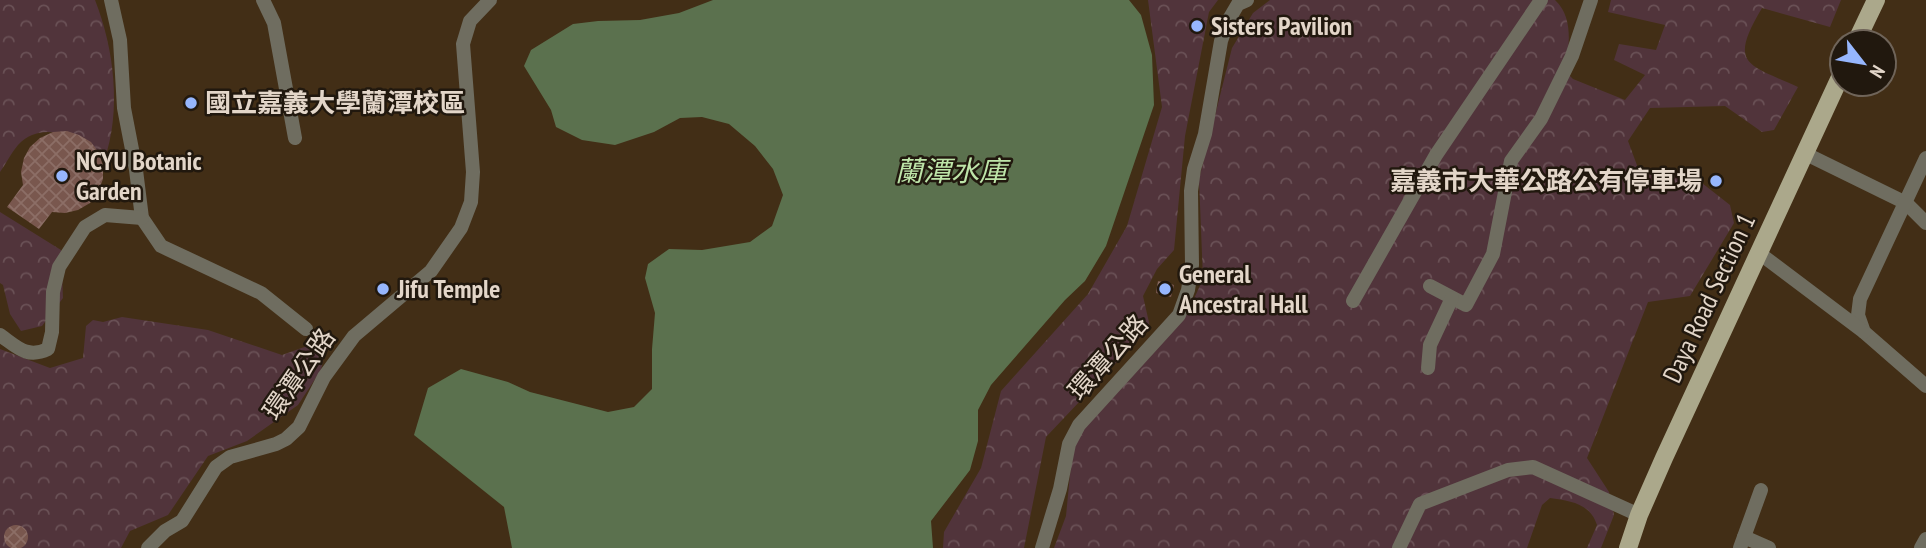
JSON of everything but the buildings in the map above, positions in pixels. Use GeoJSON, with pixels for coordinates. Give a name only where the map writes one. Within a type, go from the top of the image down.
{"type":"FeatureCollection","features":[{"type":"Feature","properties":{"kind":"main road"},"geometry":{"type":"LineString","coordinates":[[1863,28],[1876,0]]}},
{"type":"Feature","properties":{"kind":"main road","name":"Daya Road Section 1"},"geometry":{"type":"LineString","coordinates":[[1628,548],[1639,515],[1830,98]]}},
{"type":"Feature","properties":{"kind":"street"},"geometry":{"type":"LineString","coordinates":[[111,0],[120,40],[124,108],[142,218],[161,246],[261,293],[306,329]]}},
{"type":"Feature","properties":{"kind":"street"},"geometry":{"type":"LineString","coordinates":[[263,0],[274,23],[295,138]]}},
{"type":"Feature","properties":{"kind":"street","name":"環潭公路"},"geometry":{"type":"LineString","coordinates":[[148,548],[165,531],[182,522],[216,467],[230,457],[276,444],[299,427],[324,377],[355,336],[431,271],[461,228],[471,202],[472,172],[463,44],[470,21],[490,0]]}},
{"type":"Feature","properties":{"kind":"street","name":"環潭公路"},"geometry":{"type":"LineString","coordinates":[[1042,548],[1060,489],[1069,444],[1079,425],[1179,315],[1184,302],[1192,265],[1192,180],[1205,134],[1221,41],[1238,4],[1247,0]]}},
{"type":"Feature","properties":{"kind":"street"},"geometry":{"type":"LineString","coordinates":[[1353,301],[1436,155],[1541,0]]}},
{"type":"Feature","properties":{"kind":"street"},"geometry":{"type":"LineString","coordinates":[[1430,286],[1466,305],[1493,254],[1511,162],[1541,119],[1572,56],[1591,0]]}},
{"type":"Feature","properties":{"kind":"street"},"geometry":{"type":"LineString","coordinates":[[1804,153],[1906,203],[1926,223]]}},
{"type":"Feature","properties":{"kind":"street"},"geometry":{"type":"LineString","coordinates":[[1864,332],[1858,315],[1860,299],[1926,158]]}},
{"type":"Feature","properties":{"kind":"street"},"geometry":{"type":"LineString","coordinates":[[0,335],[24,352],[37,355],[48,349],[52,332],[53,292],[59,267],[85,227],[105,215],[142,218]]}},
{"type":"Feature","properties":{"kind":"street"},"geometry":{"type":"LineString","coordinates":[[1759,253],[1864,332],[1926,386]]}},
{"type":"Feature","properties":{"kind":"street"},"geometry":{"type":"LineString","coordinates":[[1428,369],[1430,345],[1452,298]]}},
{"type":"Feature","properties":{"kind":"street"},"geometry":{"type":"LineString","coordinates":[[1399,548],[1420,503],[1508,470],[1533,467],[1639,515]]}},
{"type":"Feature","properties":{"kind":"street"},"geometry":{"type":"LineString","coordinates":[[1762,490],[1742,542],[1769,548]]}},
{"type":"Feature","properties":{"kind":"street"},"geometry":{"type":"LineString","coordinates":[[1921,548],[1926,539]]}},
{"type":"Feature","properties":{"kind":"green space"},"geometry":{"type":"Polygon","coordinates":[[[0,0],[95,0],[107,38],[113,80],[113,122],[104,161],[75,139],[51,132],[39,133],[18,145],[0,172],[0,0]]]}},
{"type":"Feature","properties":{"kind":"green space"},"geometry":{"type":"Polygon","coordinates":[[[1148,0],[1218,0],[1209,12],[1185,136],[1174,250],[1157,269],[1143,296],[1150,327],[1046,437],[1024,548],[943,548],[944,532],[981,468],[1001,391],[1088,294],[1127,226],[1162,107],[1148,0]]]}},
{"type":"Feature","properties":{"kind":"green space"},"geometry":{"type":"Polygon","coordinates":[[[1270,0],[1555,0],[1568,25],[1566,72],[1573,79],[1625,100],[1645,75],[1614,60],[1619,44],[1656,50],[1665,25],[1608,12],[1611,0],[1841,0],[1830,27],[1762,8],[1752,27],[1746,41],[1745,52],[1748,60],[1766,73],[1798,87],[1774,130],[1762,132],[1725,106],[1650,108],[1628,141],[1638,168],[1656,173],[1664,168],[1693,176],[1730,205],[1734,223],[1690,296],[1648,302],[1587,458],[1609,492],[1614,515],[1601,548],[1587,548],[1597,525],[1590,512],[1578,504],[1550,498],[1542,505],[1527,548],[1054,548],[1066,516],[1073,444],[1102,402],[1187,314],[1203,279],[1199,179],[1232,48],[1253,13],[1270,0]]]}},
{"type":"Feature","properties":{"kind":"green space"},"geometry":{"type":"Polygon","coordinates":[[[0,212],[61,250],[63,298],[42,326],[21,331],[10,314],[3,285],[0,283],[0,212]]]}},
{"type":"Feature","properties":{"kind":"green space"},"geometry":{"type":"Polygon","coordinates":[[[122,317],[208,330],[282,355],[307,346],[325,351],[321,370],[298,405],[247,441],[208,456],[168,515],[130,531],[121,548],[0,548],[0,349],[50,368],[83,358],[86,326],[93,320],[103,322],[122,317]]]}},
{"type":"Feature","properties":{"kind":"water","name":"蘭潭水庫"},"geometry":{"type":"Polygon","coordinates":[[[713,0],[1129,0],[1141,15],[1152,55],[1154,105],[1106,246],[1085,281],[991,385],[978,410],[978,441],[970,470],[931,521],[933,548],[512,548],[504,507],[414,435],[428,388],[461,369],[508,382],[530,392],[608,412],[634,407],[652,389],[655,313],[645,278],[648,264],[669,249],[702,250],[750,242],[772,226],[783,195],[773,169],[755,146],[729,124],[702,117],[680,118],[654,132],[615,145],[582,140],[556,127],[551,110],[524,66],[531,50],[573,24],[640,20],[679,13],[713,0]]]}},
{"type":"Feature","properties":{"kind":"place","name":"Sisters Pavilion"},"geometry":{"type":"Point","coordinates":[1197,26]}},
{"type":"Feature","properties":{"kind":"place","name":"國立嘉義大學蘭潭校區"},"geometry":{"type":"Point","coordinates":[191,103]}},
{"type":"Feature","properties":{"kind":"place","name":"NCYU Botanic Garden"},"geometry":{"type":"Point","coordinates":[62,176]}},
{"type":"Feature","properties":{"kind":"place","name":"嘉義市大華公路公有停車場"},"geometry":{"type":"Point","coordinates":[1716,181]}},
{"type":"Feature","properties":{"kind":"place","name":"Jifu Temple"},"geometry":{"type":"Point","coordinates":[383,289]}},
{"type":"Feature","properties":{"kind":"place","name":"General Ancestral Hall"},"geometry":{"type":"Point","coordinates":[1165,289]}}]}
